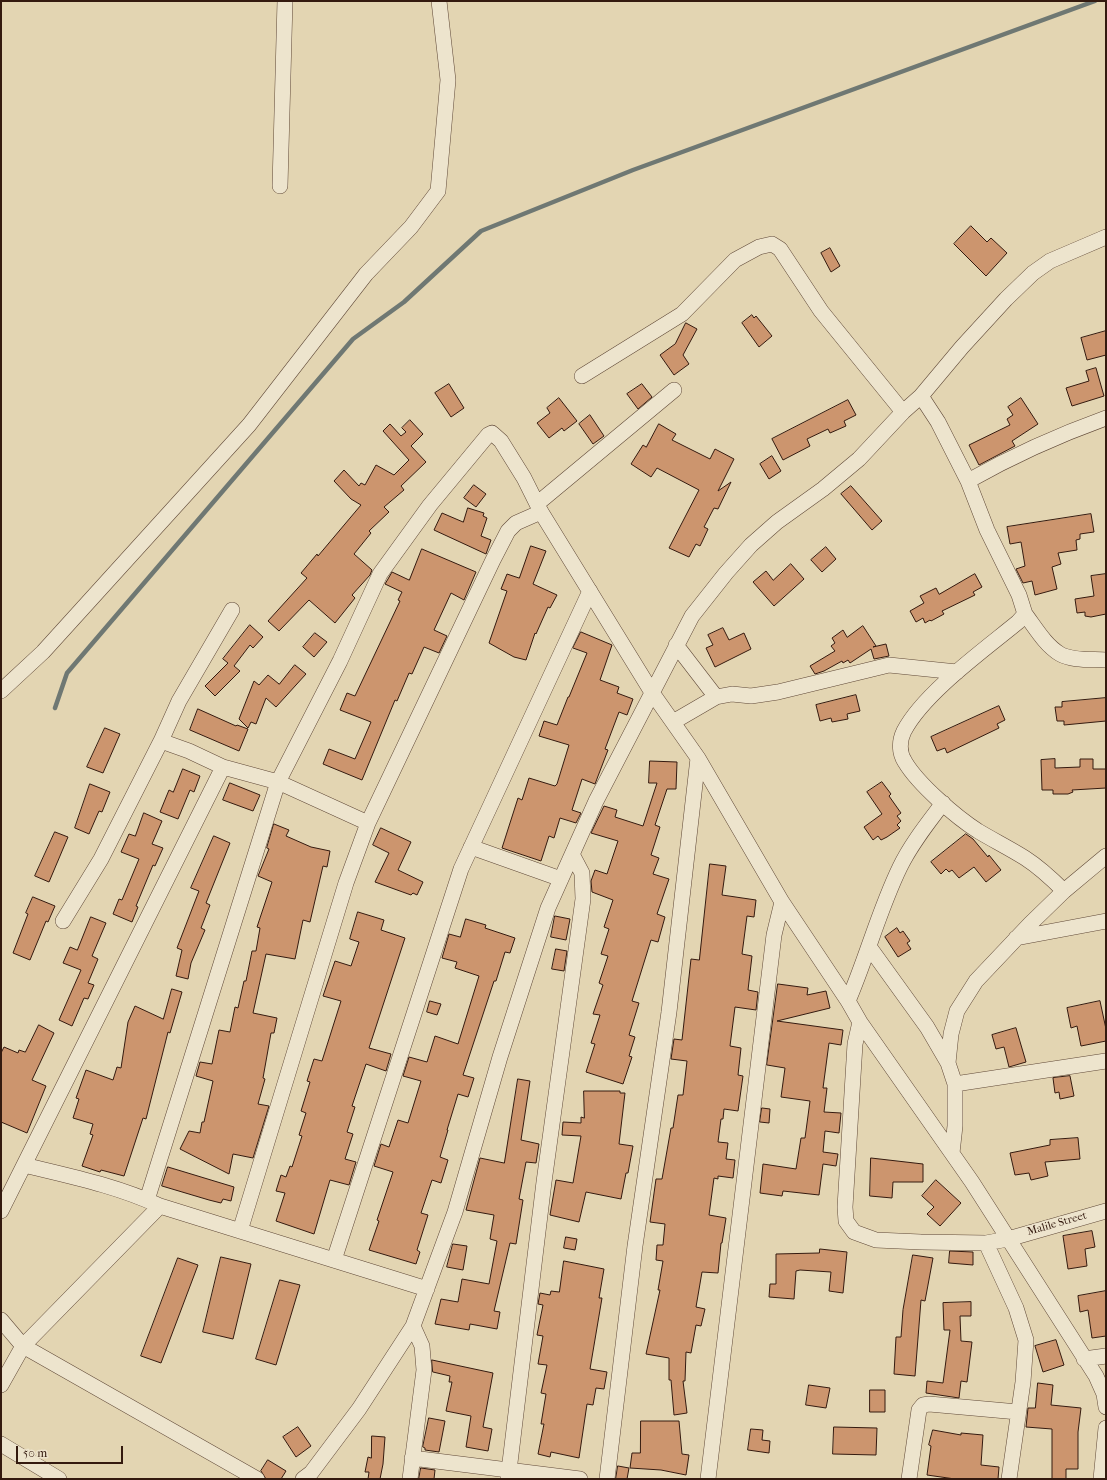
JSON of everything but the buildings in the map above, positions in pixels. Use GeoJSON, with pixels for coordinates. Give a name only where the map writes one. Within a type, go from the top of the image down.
{"type":"FeatureCollection","features":[{"type":"Feature","properties":{"kind":"street"},"geometry":{"type":"LineString","coordinates":[[280,186],[285,1]]}},
{"type":"Feature","properties":{"kind":"street"},"geometry":{"type":"LineString","coordinates":[[1,692],[43,652],[249,425],[366,274],[411,227],[438,191],[448,80],[440,1]]}},
{"type":"Feature","properties":{"kind":"street"},"geometry":{"type":"LineString","coordinates":[[308,1477],[359,1409],[412,1326],[427,1289],[454,1212],[500,1057],[548,908],[573,856],[596,801],[653,694],[676,645],[692,616],[707,596],[751,545],[777,522],[823,489],[859,459],[903,412],[921,396],[962,347],[1006,299],[1033,273],[1050,261],[1106,237]]}},
{"type":"Feature","properties":{"kind":"street"},"geometry":{"type":"LineString","coordinates":[[582,376],[682,314],[735,260],[759,247],[772,244],[780,249],[821,311],[903,412]]}},
{"type":"Feature","properties":{"kind":"street"},"geometry":{"type":"LineString","coordinates":[[240,1231],[346,883],[368,823],[505,537],[516,523],[539,507],[674,390]]}},
{"type":"Feature","properties":{"kind":"street"},"geometry":{"type":"LineString","coordinates":[[921,396],[938,422],[968,481],[987,530],[1019,595],[1025,614],[1044,639],[1060,654],[1077,658],[1106,660]]}},
{"type":"Feature","properties":{"kind":"street"},"geometry":{"type":"LineString","coordinates":[[968,481],[1008,458],[1046,440],[1106,418]]}},
{"type":"Feature","properties":{"kind":"street"},"geometry":{"type":"LineString","coordinates":[[1,1385],[23,1346],[154,1203],[278,782],[340,662],[380,574],[430,505],[488,435],[492,433],[496,434],[501,441],[539,507],[653,694],[698,758],[782,902],[848,1001],[860,1022],[952,1152],[1096,1376],[1104,1394],[1106,1407]]}},
{"type":"Feature","properties":{"kind":"street"},"geometry":{"type":"LineString","coordinates":[[334,1260],[461,869],[590,591]]}},
{"type":"Feature","properties":{"kind":"street"},"geometry":{"type":"LineString","coordinates":[[63,921],[101,859],[161,741],[179,701],[232,610]]}},
{"type":"Feature","properties":{"kind":"street"},"geometry":{"type":"LineString","coordinates":[[1025,614],[1018,622],[957,672],[920,709],[904,731],[900,742],[905,763],[943,803],[976,830],[1030,862],[1064,891]]}},
{"type":"Feature","properties":{"kind":"street"},"geometry":{"type":"LineString","coordinates":[[676,645],[716,697]]}},
{"type":"Feature","properties":{"kind":"street"},"geometry":{"type":"LineString","coordinates":[[673,722],[716,697],[732,694],[751,696],[778,692],[890,665],[957,672]]}},
{"type":"Feature","properties":{"kind":"street"},"geometry":{"type":"LineString","coordinates":[[161,741],[189,750],[223,767],[278,782],[368,823]]}},
{"type":"Feature","properties":{"kind":"street"},"geometry":{"type":"LineString","coordinates":[[607,1479],[635,1246],[669,1012],[698,758]]}},
{"type":"Feature","properties":{"kind":"street"},"geometry":{"type":"LineString","coordinates":[[1,1211],[223,767]]}},
{"type":"Feature","properties":{"kind":"street"},"geometry":{"type":"LineString","coordinates":[[848,1001],[870,948],[883,904],[901,865],[943,803]]}},
{"type":"Feature","properties":{"kind":"street"},"geometry":{"type":"LineString","coordinates":[[471,847],[561,879]]}},
{"type":"Feature","properties":{"kind":"street"},"geometry":{"type":"LineString","coordinates":[[509,1475],[544,1182],[583,900],[582,873],[573,856]]}},
{"type":"Feature","properties":{"kind":"street"},"geometry":{"type":"LineString","coordinates":[[948,1063],[951,1034],[957,1011],[976,982],[1016,938],[1064,891],[1106,856]]}},
{"type":"Feature","properties":{"kind":"street"},"geometry":{"type":"LineString","coordinates":[[708,1479],[774,935],[782,902]]}},
{"type":"Feature","properties":{"kind":"street"},"geometry":{"type":"LineString","coordinates":[[1016,938],[1106,921]]}},
{"type":"Feature","properties":{"kind":"street"},"geometry":{"type":"LineString","coordinates":[[870,948],[927,1027],[948,1063],[955,1084],[955,1126],[952,1152]]}},
{"type":"Feature","properties":{"kind":"street","name":"Malile Street"},"geometry":{"type":"LineString","coordinates":[[860,1022],[855,1044],[845,1207],[846,1221],[854,1232],[876,1240],[986,1243],[1008,1239],[1106,1211]]}},
{"type":"Feature","properties":{"kind":"street"},"geometry":{"type":"LineString","coordinates":[[955,1084],[1106,1061]]}},
{"type":"Feature","properties":{"kind":"street"},"geometry":{"type":"LineString","coordinates":[[24,1165],[83,1180],[427,1289]]}},
{"type":"Feature","properties":{"kind":"street"},"geometry":{"type":"LineString","coordinates":[[986,1243],[1016,1308],[1026,1340],[1023,1382],[1009,1479]]}},
{"type":"Feature","properties":{"kind":"street"},"geometry":{"type":"LineString","coordinates":[[1,1320],[23,1346],[257,1479]]}},
{"type":"Feature","properties":{"kind":"street"},"geometry":{"type":"LineString","coordinates":[[410,1479],[424,1370],[422,1346],[412,1326]]}},
{"type":"Feature","properties":{"kind":"street"},"geometry":{"type":"LineString","coordinates":[[1084,1359],[1106,1356]]}},
{"type":"Feature","properties":{"kind":"street"},"geometry":{"type":"LineString","coordinates":[[909,1479],[919,1410],[923,1405],[929,1404],[1018,1412]]}},
{"type":"Feature","properties":{"kind":"street"},"geometry":{"type":"LineString","coordinates":[[1101,1479],[1106,1428]]}},
{"type":"Feature","properties":{"kind":"street"},"geometry":{"type":"LineString","coordinates":[[1,1444],[59,1479]]}},
{"type":"Feature","properties":{"kind":"street"},"geometry":{"type":"LineString","coordinates":[[412,1458],[509,1475],[580,1479]]}},
{"type":"Feature","properties":{"kind":"waterway"},"geometry":{"type":"LineString","coordinates":[[55,708],[67,673],[353,339],[404,302],[481,231],[633,170],[1095,1]]}}]}
